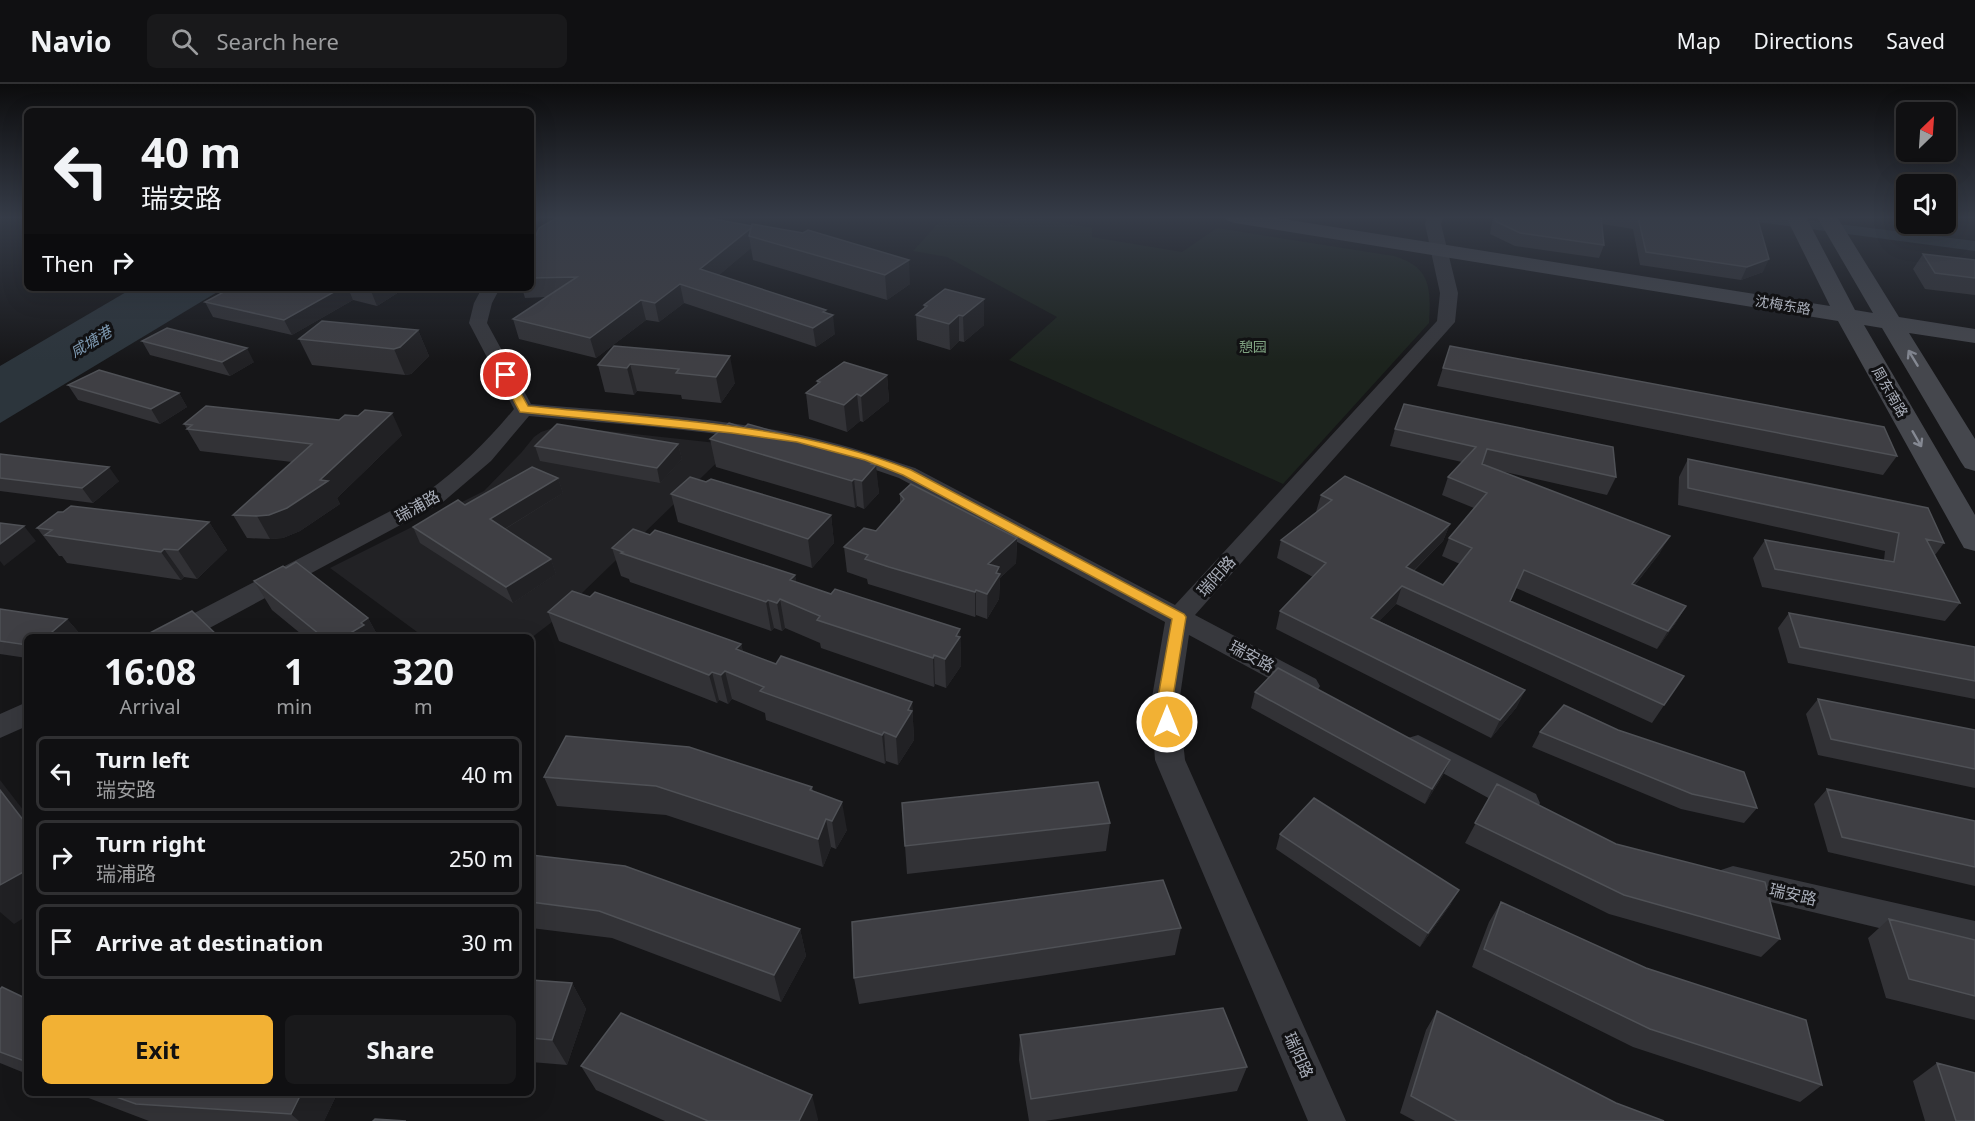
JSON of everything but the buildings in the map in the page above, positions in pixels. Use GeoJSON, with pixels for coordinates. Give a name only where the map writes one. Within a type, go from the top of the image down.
{"type":"FeatureCollection","features":[{"type":"Feature","properties":{"kind":"street","name":"瑞阳路"},"geometry":{"type":"LineString","coordinates":[[1327,1121],[1170,760],[1165,703],[1179,617],[1446,322],[1449,293],[1442,265]]}},
{"type":"Feature","properties":{"kind":"street","name":"沈梅东路"},"geometry":{"type":"LineString","coordinates":[[1535,265],[1975,336]]}},
{"type":"Feature","properties":{"kind":"street","name":"周东南路"},"geometry":{"type":"LineString","coordinates":[[1822,265],[1846,315],[1975,541]]}},
{"type":"Feature","properties":{"kind":"street"},"geometry":{"type":"LineString","coordinates":[[1856,265],[1975,462]]}},
{"type":"Feature","properties":{"kind":"street"},"geometry":{"type":"LineString","coordinates":[[489,291],[483,303],[478,323],[524,409]]}},
{"type":"Feature","properties":{"kind":"street","name":"瑞安路"},"geometry":{"type":"LineString","coordinates":[[524,409],[743,431],[797,439],[869,458],[907,473],[1335,701]]}},
{"type":"Feature","properties":{"kind":"street","name":"瑞浦路"},"geometry":{"type":"LineString","coordinates":[[177,634],[435,497],[465,477],[489,453],[524,409]]}},
{"type":"Feature","properties":{"kind":"street"},"geometry":{"type":"LineString","coordinates":[[0,727],[24,714]]}},
{"type":"Feature","properties":{"kind":"street"},"geometry":{"type":"LineString","coordinates":[[1397,735],[1552,817]]}},
{"type":"Feature","properties":{"kind":"street","name":"瑞安路"},"geometry":{"type":"LineString","coordinates":[[1707,874],[1975,936]]}},
{"type":"Feature","properties":{"kind":"shaded area"},"geometry":{"type":"Polygon","coordinates":[[[570,427],[735,445],[552,622],[534,636],[420,634],[330,568],[484,491],[534,437],[553,428],[570,427]]]}},
{"type":"Feature","properties":{"kind":"green space","name":"憩园"},"geometry":{"type":"Polygon","coordinates":[[[962,265],[1414,265],[1426,280],[1430,299],[1429,323],[1283,484],[1009,360],[1057,317],[962,265]]]}},
{"type":"Feature","properties":{"kind":"water","name":"咸塘港"},"geometry":{"type":"Polygon","coordinates":[[[128,291],[219,291],[0,423],[0,366],[128,291]]]}},
{"type":"Feature","properties":{"kind":"route"},"geometry":{"type":"LineString","coordinates":[[506,375],[524,409],[732,429],[797,439],[838,448],[907,473],[1179,617],[1165,703],[1167,722]]}}]}
